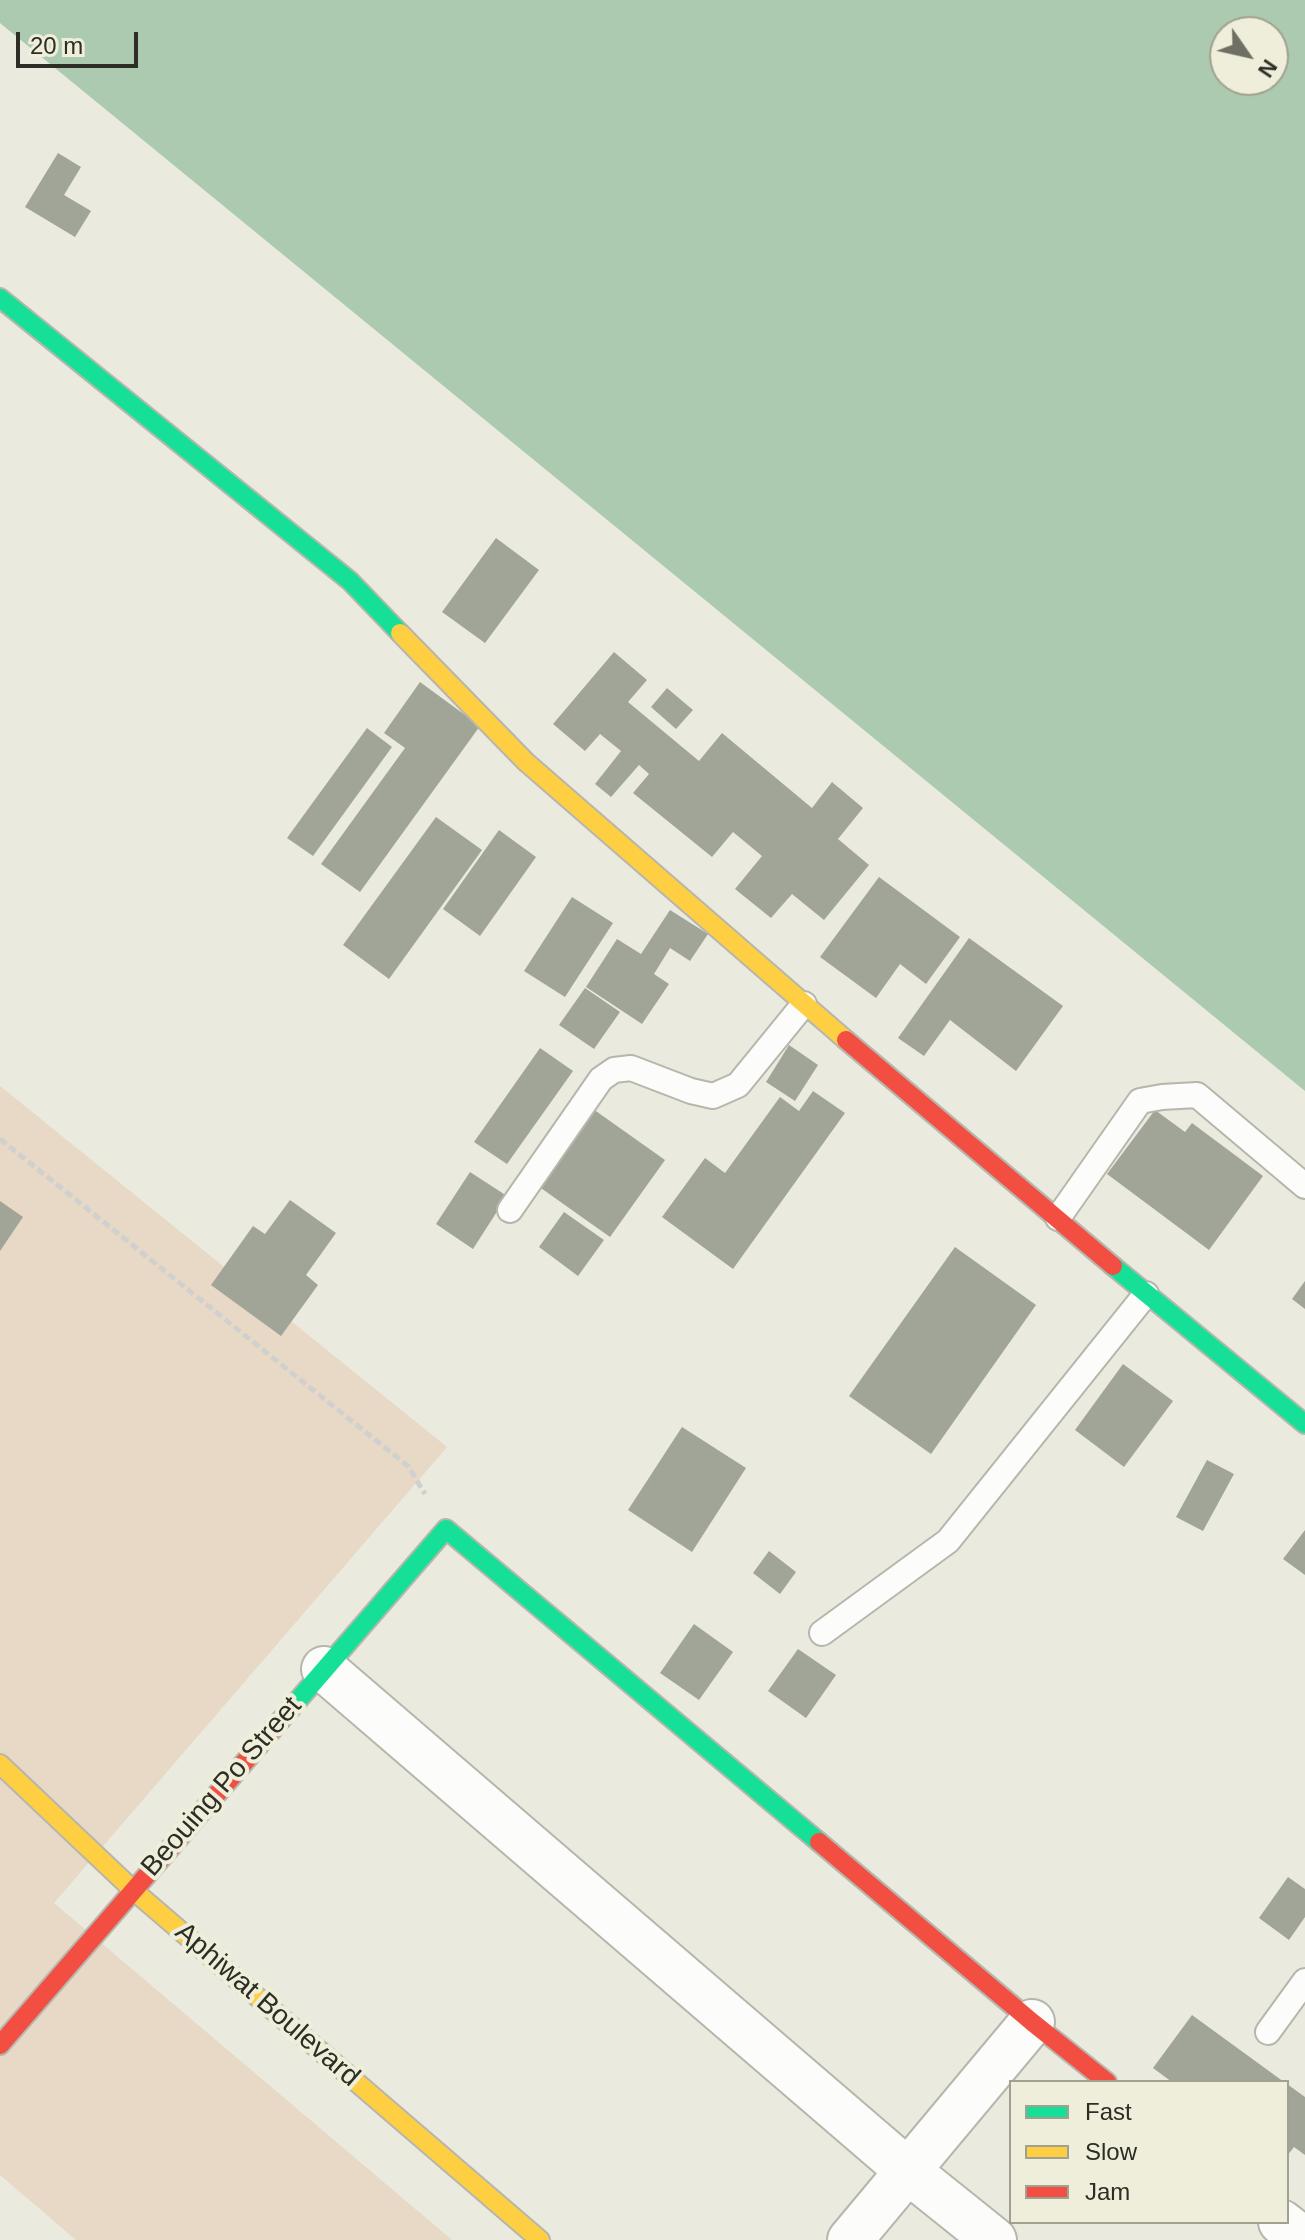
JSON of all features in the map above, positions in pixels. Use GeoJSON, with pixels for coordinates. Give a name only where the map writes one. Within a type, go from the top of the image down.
{"type":"FeatureCollection","features":[{"type":"Feature","properties":{"kind":"street"},"geometry":{"type":"LineString","coordinates":[[0,298],[350,581],[526,762],[804,1004],[1146,1294],[1305,1424]]}},
{"type":"Feature","properties":{"kind":"street"},"geometry":{"type":"LineString","coordinates":[[446,1529],[1104,2080]]}},
{"type":"Feature","properties":{"kind":"street","name":"Beouing Po Street"},"geometry":{"type":"LineString","coordinates":[[0,2045],[446,1529]]}},
{"type":"Feature","properties":{"kind":"street"},"geometry":{"type":"LineString","coordinates":[[324,1669],[908,2171],[994,2240]]}},
{"type":"Feature","properties":{"kind":"street","name":"Aphiwat Boulevard"},"geometry":{"type":"LineString","coordinates":[[0,1764],[133,1890],[540,2240]]}},
{"type":"Feature","properties":{"kind":"street"},"geometry":{"type":"LineString","coordinates":[[850,2240],[1032,2022]]}},
{"type":"Feature","properties":{"kind":"street"},"geometry":{"type":"LineString","coordinates":[[1284,2224],[1304,2240]]}},
{"type":"Feature","properties":{"kind":"lane"},"geometry":{"type":"LineString","coordinates":[[510,1210],[601,1079],[614,1070],[631,1068],[713,1096],[738,1085],[804,1004]]}},
{"type":"Feature","properties":{"kind":"lane"},"geometry":{"type":"LineString","coordinates":[[1058,1218],[1140,1101],[1162,1097],[1197,1095],[1305,1186]]}},
{"type":"Feature","properties":{"kind":"lane"},"geometry":{"type":"LineString","coordinates":[[822,1633],[948,1541],[1146,1294]]}},
{"type":"Feature","properties":{"kind":"lane"},"geometry":{"type":"LineString","coordinates":[[1268,2032],[1305,1981]]}},
{"type":"Feature","properties":{"kind":"path"},"geometry":{"type":"LineString","coordinates":[[0,1139],[408,1466],[446,1529]]}},
{"type":"Feature","properties":{"kind":"shaded area"},"geometry":{"type":"Polygon","coordinates":[[[0,0],[1305,0],[1305,1091],[0,23],[0,0]]]}},
{"type":"Feature","properties":{"kind":"shaded area"},"geometry":{"type":"Polygon","coordinates":[[[0,1086],[447,1447],[54,1903],[452,2240],[76,2240],[0,2175],[0,1086]]]}},
{"type":"Feature","properties":{"kind":"building"},"geometry":{"type":"Polygon","coordinates":[[[58,153],[81,167],[64,195],[91,211],[75,237],[25,207],[58,153]]]}},
{"type":"Feature","properties":{"kind":"building"},"geometry":{"type":"Polygon","coordinates":[[[496,538],[539,570],[485,643],[442,612],[496,538]]]}},
{"type":"Feature","properties":{"kind":"building"},"geometry":{"type":"Polygon","coordinates":[[[614,652],[647,680],[628,702],[699,761],[722,733],[812,808],[832,782],[863,808],[838,839],[869,865],[824,920],[792,894],[771,918],[735,889],[762,856],[733,832],[712,857],[633,793],[649,774],[639,765],[611,797],[595,784],[621,751],[600,734],[585,751],[553,724],[614,652]]]}},
{"type":"Feature","properties":{"kind":"building"},"geometry":{"type":"Polygon","coordinates":[[[420,682],[480,726],[360,892],[321,864],[405,748],[384,733],[420,682]]]}},
{"type":"Feature","properties":{"kind":"building"},"geometry":{"type":"Polygon","coordinates":[[[667,688],[693,710],[676,729],[651,707],[667,688]]]}},
{"type":"Feature","properties":{"kind":"building"},"geometry":{"type":"Polygon","coordinates":[[[367,728],[392,747],[313,856],[287,838],[367,728]]]}},
{"type":"Feature","properties":{"kind":"building"},"geometry":{"type":"Polygon","coordinates":[[[436,817],[482,850],[389,979],[343,945],[436,817]]]}},
{"type":"Feature","properties":{"kind":"building"},"geometry":{"type":"Polygon","coordinates":[[[499,830],[536,857],[480,936],[443,909],[499,830]]]}},
{"type":"Feature","properties":{"kind":"building"},"geometry":{"type":"Polygon","coordinates":[[[879,877],[960,937],[926,984],[900,964],[876,998],[820,957],[879,877]]]}},
{"type":"Feature","properties":{"kind":"building"},"geometry":{"type":"Polygon","coordinates":[[[572,897],[613,923],[565,997],[524,971],[572,897]]]}},
{"type":"Feature","properties":{"kind":"building"},"geometry":{"type":"Polygon","coordinates":[[[670,910],[708,934],[690,961],[670,948],[654,974],[669,984],[642,1024],[586,987],[617,939],[641,954],[670,910]]]}},
{"type":"Feature","properties":{"kind":"building"},"geometry":{"type":"Polygon","coordinates":[[[969,938],[1063,1006],[1016,1071],[950,1020],[924,1056],[898,1038],[969,938]]]}},
{"type":"Feature","properties":{"kind":"building"},"geometry":{"type":"Polygon","coordinates":[[[585,988],[620,1012],[594,1049],[559,1025],[585,988]]]}},
{"type":"Feature","properties":{"kind":"building"},"geometry":{"type":"Polygon","coordinates":[[[789,1045],[818,1065],[795,1101],[766,1082],[789,1045]]]}},
{"type":"Feature","properties":{"kind":"building"},"geometry":{"type":"Polygon","coordinates":[[[540,1048],[573,1071],[507,1164],[474,1142],[540,1048]]]}},
{"type":"Feature","properties":{"kind":"building"},"geometry":{"type":"Polygon","coordinates":[[[813,1091],[845,1113],[733,1269],[662,1217],[705,1158],[725,1173],[780,1097],[799,1111],[813,1091]]]}},
{"type":"Feature","properties":{"kind":"building"},"geometry":{"type":"Polygon","coordinates":[[[593,1109],[665,1160],[610,1237],[538,1186],[593,1109]]]}},
{"type":"Feature","properties":{"kind":"building"},"geometry":{"type":"Polygon","coordinates":[[[1155,1110],[1185,1132],[1192,1123],[1263,1176],[1209,1250],[1107,1174],[1155,1110]]]}},
{"type":"Feature","properties":{"kind":"building"},"geometry":{"type":"Polygon","coordinates":[[[470,1172],[507,1196],[473,1249],[436,1224],[470,1172]]]}},
{"type":"Feature","properties":{"kind":"building"},"geometry":{"type":"Polygon","coordinates":[[[290,1200],[336,1233],[306,1275],[318,1285],[281,1336],[211,1285],[253,1226],[265,1234],[290,1200]]]}},
{"type":"Feature","properties":{"kind":"building"},"geometry":{"type":"Polygon","coordinates":[[[0,1201],[23,1217],[0,1251],[0,1201]]]}},
{"type":"Feature","properties":{"kind":"building"},"geometry":{"type":"Polygon","coordinates":[[[564,1212],[604,1240],[578,1276],[539,1247],[564,1212]]]}},
{"type":"Feature","properties":{"kind":"building"},"geometry":{"type":"Polygon","coordinates":[[[955,1247],[1036,1305],[931,1454],[849,1396],[955,1247]]]}},
{"type":"Feature","properties":{"kind":"building"},"geometry":{"type":"Polygon","coordinates":[[[1305,1281],[1305,1309],[1292,1299],[1305,1281]]]}},
{"type":"Feature","properties":{"kind":"building"},"geometry":{"type":"Polygon","coordinates":[[[1123,1364],[1173,1401],[1124,1467],[1075,1430],[1123,1364]]]}},
{"type":"Feature","properties":{"kind":"building"},"geometry":{"type":"Polygon","coordinates":[[[682,1427],[746,1468],[692,1552],[628,1510],[682,1427]]]}},
{"type":"Feature","properties":{"kind":"building"},"geometry":{"type":"Polygon","coordinates":[[[1207,1460],[1234,1474],[1203,1531],[1176,1517],[1207,1460]]]}},
{"type":"Feature","properties":{"kind":"building"},"geometry":{"type":"Polygon","coordinates":[[[1305,1530],[1305,1575],[1283,1559],[1305,1530]]]}},
{"type":"Feature","properties":{"kind":"building"},"geometry":{"type":"Polygon","coordinates":[[[769,1551],[796,1572],[780,1594],[753,1573],[769,1551]]]}},
{"type":"Feature","properties":{"kind":"building"},"geometry":{"type":"Polygon","coordinates":[[[694,1624],[733,1652],[699,1700],[660,1673],[694,1624]]]}},
{"type":"Feature","properties":{"kind":"building"},"geometry":{"type":"Polygon","coordinates":[[[798,1649],[836,1675],[806,1718],[768,1691],[798,1649]]]}},
{"type":"Feature","properties":{"kind":"building"},"geometry":{"type":"Polygon","coordinates":[[[1288,1877],[1305,1889],[1305,1917],[1289,1940],[1259,1918],[1288,1877]]]}},
{"type":"Feature","properties":{"kind":"building"},"geometry":{"type":"Polygon","coordinates":[[[1192,2015],[1281,2080],[1169,2080],[1153,2068],[1192,2015]]]}},
{"type":"Feature","properties":{"kind":"building"},"geometry":{"type":"Polygon","coordinates":[[[1289,2085],[1305,2097],[1305,2155],[1294,2147],[1289,2153],[1289,2085]]]}},
{"type":"Feature","properties":{"kind":"traffic: fast"},"geometry":{"type":"LineString","coordinates":[[0,298],[350,581],[400,633]]}},
{"type":"Feature","properties":{"kind":"traffic: fast"},"geometry":{"type":"LineString","coordinates":[[1113,1266],[1305,1424]]}},
{"type":"Feature","properties":{"kind":"traffic: fast"},"geometry":{"type":"LineString","coordinates":[[274,1728],[446,1529],[819,1842]]}},
{"type":"Feature","properties":{"kind":"traffic: slow"},"geometry":{"type":"LineString","coordinates":[[400,633],[526,762],[846,1040]]}},
{"type":"Feature","properties":{"kind":"traffic: slow"},"geometry":{"type":"LineString","coordinates":[[0,1764],[133,1890],[540,2240]]}},
{"type":"Feature","properties":{"kind":"traffic: jam"},"geometry":{"type":"LineString","coordinates":[[846,1040],[1113,1266]]}},
{"type":"Feature","properties":{"kind":"traffic: jam"},"geometry":{"type":"LineString","coordinates":[[0,2045],[274,1728]]}},
{"type":"Feature","properties":{"kind":"traffic: jam"},"geometry":{"type":"LineString","coordinates":[[819,1842],[1104,2080]]}}]}
